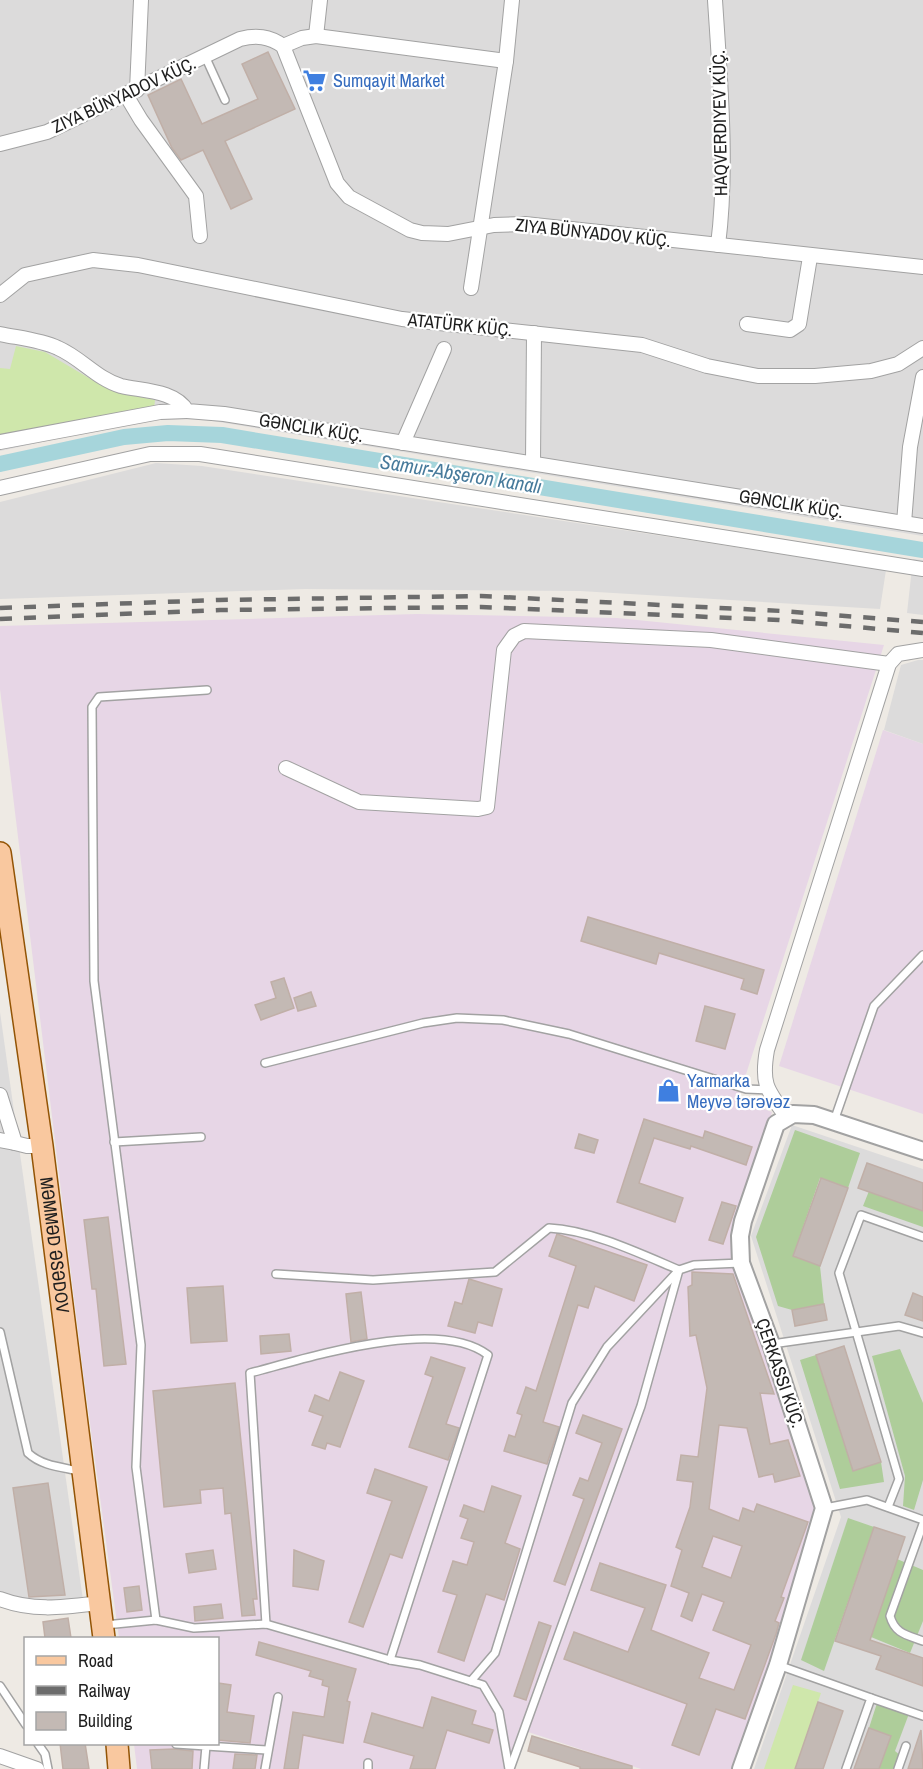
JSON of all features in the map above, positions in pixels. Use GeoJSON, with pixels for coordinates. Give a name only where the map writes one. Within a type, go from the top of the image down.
{"type":"FeatureCollection","features":[{"type":"Feature","properties":{"kind":"main road","name":"MƏMMƏD ƏSƏDOV"},"geometry":{"type":"LineString","coordinates":[[0,853],[42,1146],[103,1632]]}},
{"type":"Feature","properties":{"kind":"main road"},"geometry":{"type":"LineString","coordinates":[[117,1745],[119,1769]]}},
{"type":"Feature","properties":{"kind":"street"},"geometry":{"type":"LineString","coordinates":[[141,0],[131,92],[141,120],[194,191],[199,206],[200,236]]}},
{"type":"Feature","properties":{"kind":"street"},"geometry":{"type":"LineString","coordinates":[[316,36],[320,0]]}},
{"type":"Feature","properties":{"kind":"street"},"geometry":{"type":"LineString","coordinates":[[471,288],[506,61],[512,0]]}},
{"type":"Feature","properties":{"kind":"street","name":"HAQVERDIYEV KÜÇ."},"geometry":{"type":"LineString","coordinates":[[715,0],[722,200],[718,245]]}},
{"type":"Feature","properties":{"kind":"street","name":"ZIYA BÜNYADOV KÜÇ."},"geometry":{"type":"LineString","coordinates":[[0,144],[46,132],[250,36],[273,39],[283,46],[337,183],[349,197],[410,230],[448,234],[479,228],[525,224],[810,257],[923,267]]}},
{"type":"Feature","properties":{"kind":"street"},"geometry":{"type":"LineString","coordinates":[[283,46],[302,38],[316,36],[506,61]]}},
{"type":"Feature","properties":{"kind":"street"},"geometry":{"type":"LineString","coordinates":[[747,324],[790,330],[796,328],[799,324],[810,257]]}},
{"type":"Feature","properties":{"kind":"street","name":"ATATÜRK KÜÇ."},"geometry":{"type":"LineString","coordinates":[[0,295],[25,275],[93,260],[138,265],[391,318],[642,345],[707,366],[758,376],[815,376],[877,370],[911,358],[923,348]]}},
{"type":"Feature","properties":{"kind":"street"},"geometry":{"type":"LineString","coordinates":[[532,463],[534,333]]}},
{"type":"Feature","properties":{"kind":"street","name":"GƏNCLIK KÜÇ."},"geometry":{"type":"LineString","coordinates":[[0,334],[57,347],[100,376],[119,385],[173,397],[183,404],[187,411],[224,414],[923,526]]}},
{"type":"Feature","properties":{"kind":"street"},"geometry":{"type":"LineString","coordinates":[[403,443],[444,349]]}},
{"type":"Feature","properties":{"kind":"street"},"geometry":{"type":"LineString","coordinates":[[904,523],[910,447],[923,377]]}},
{"type":"Feature","properties":{"kind":"street"},"geometry":{"type":"LineString","coordinates":[[0,442],[160,412],[187,411]]}},
{"type":"Feature","properties":{"kind":"street"},"geometry":{"type":"LineString","coordinates":[[0,488],[150,454],[200,454],[923,569]]}},
{"type":"Feature","properties":{"kind":"street"},"geometry":{"type":"LineString","coordinates":[[286,768],[358,802],[478,809],[487,807],[490,798],[504,650],[514,636],[524,631],[711,640],[890,664]]}},
{"type":"Feature","properties":{"kind":"street"},"geometry":{"type":"LineString","coordinates":[[786,1116],[766,1090],[764,1069],[767,1050],[890,664],[898,654],[923,650]]}},
{"type":"Feature","properties":{"kind":"street"},"geometry":{"type":"LineString","coordinates":[[0,1095],[15,1143]]}},
{"type":"Feature","properties":{"kind":"street"},"geometry":{"type":"LineString","coordinates":[[741,1769],[778,1665],[825,1508],[771,1344],[741,1263],[739,1248],[743,1221],[772,1132],[786,1116],[808,1114],[923,1151]]}},
{"type":"Feature","properties":{"kind":"street"},"geometry":{"type":"LineString","coordinates":[[0,1140],[27,1146],[42,1146]]}},
{"type":"Feature","properties":{"kind":"street"},"geometry":{"type":"LineString","coordinates":[[0,1599],[28,1608],[47,1609],[100,1603]]}},
{"type":"Feature","properties":{"kind":"street"},"geometry":{"type":"LineString","coordinates":[[0,1756],[37,1769]]}},
{"type":"Feature","properties":{"kind":"lane"},"geometry":{"type":"LineString","coordinates":[[205,56],[225,100]]}},
{"type":"Feature","properties":{"kind":"lane"},"geometry":{"type":"LineString","coordinates":[[156,1620],[136,1467],[141,1344],[94,981],[92,707],[99,697],[207,690]]}},
{"type":"Feature","properties":{"kind":"lane"},"geometry":{"type":"LineString","coordinates":[[834,1121],[874,1006],[923,955]]}},
{"type":"Feature","properties":{"kind":"lane"},"geometry":{"type":"LineString","coordinates":[[265,1063],[423,1023],[457,1018],[503,1020],[569,1034],[746,1089],[766,1090]]}},
{"type":"Feature","properties":{"kind":"lane"},"geometry":{"type":"LineString","coordinates":[[114,1142],[201,1137]]}},
{"type":"Feature","properties":{"kind":"lane"},"geometry":{"type":"LineString","coordinates":[[888,1507],[899,1479],[839,1274],[861,1215],[923,1237]]}},
{"type":"Feature","properties":{"kind":"lane"},"geometry":{"type":"LineString","coordinates":[[276,1274],[373,1280],[495,1272],[549,1228],[576,1232],[679,1270]]}},
{"type":"Feature","properties":{"kind":"lane"},"geometry":{"type":"LineString","coordinates":[[471,1681],[495,1653],[572,1402],[607,1347],[679,1270],[694,1265],[741,1263]]}},
{"type":"Feature","properties":{"kind":"lane"},"geometry":{"type":"LineString","coordinates":[[510,1769],[641,1406],[679,1270]]}},
{"type":"Feature","properties":{"kind":"lane"},"geometry":{"type":"LineString","coordinates":[[771,1344],[898,1326],[923,1334]]}},
{"type":"Feature","properties":{"kind":"lane"},"geometry":{"type":"LineString","coordinates":[[0,1332],[28,1453],[35,1459],[52,1466],[81,1471]]}},
{"type":"Feature","properties":{"kind":"lane"},"geometry":{"type":"LineString","coordinates":[[266,1624],[250,1373],[335,1351],[422,1337],[478,1348],[488,1355],[390,1660]]}},
{"type":"Feature","properties":{"kind":"lane"},"geometry":{"type":"LineString","coordinates":[[825,1508],[857,1500],[867,1500],[923,1522],[890,1616],[893,1627],[900,1633],[923,1641]]}},
{"type":"Feature","properties":{"kind":"lane"},"geometry":{"type":"LineString","coordinates":[[103,1632],[156,1620],[194,1628],[266,1624],[390,1660],[420,1665],[483,1685],[499,1712],[510,1769]]}},
{"type":"Feature","properties":{"kind":"lane"},"geometry":{"type":"LineString","coordinates":[[778,1665],[923,1716]]}},
{"type":"Feature","properties":{"kind":"lane"},"geometry":{"type":"LineString","coordinates":[[0,1686],[24,1722]]}},
{"type":"Feature","properties":{"kind":"lane"},"geometry":{"type":"LineString","coordinates":[[265,1769],[278,1697]]}},
{"type":"Feature","properties":{"kind":"lane"},"geometry":{"type":"LineString","coordinates":[[846,1769],[871,1698]]}},
{"type":"Feature","properties":{"kind":"lane"},"geometry":{"type":"LineString","coordinates":[[39,1745],[45,1754],[48,1769]]}},
{"type":"Feature","properties":{"kind":"lane"},"geometry":{"type":"LineString","coordinates":[[196,1745],[267,1750]]}},
{"type":"Feature","properties":{"kind":"lane"},"geometry":{"type":"LineString","coordinates":[[204,1769],[206,1746]]}},
{"type":"Feature","properties":{"kind":"lane"},"geometry":{"type":"LineString","coordinates":[[898,1769],[906,1746]]}},
{"type":"Feature","properties":{"kind":"shaded area"},"geometry":{"type":"Polygon","coordinates":[[[0,0],[923,0],[923,536],[200,419],[145,420],[0,451],[0,0]]]}},
{"type":"Feature","properties":{"kind":"shaded area"},"geometry":{"type":"Polygon","coordinates":[[[156,463],[202,466],[886,570],[880,609],[580,591],[305,589],[0,599],[0,502],[156,463]]]}},
{"type":"Feature","properties":{"kind":"shaded area"},"geometry":{"type":"Polygon","coordinates":[[[913,559],[923,560],[923,615],[907,613],[913,559]]]}},
{"type":"Feature","properties":{"kind":"shaded area"},"geometry":{"type":"Polygon","coordinates":[[[417,614],[617,618],[884,645],[738,1099],[772,1112],[731,1248],[816,1514],[737,1769],[641,1769],[519,1729],[506,1769],[137,1769],[134,1745],[219,1745],[219,1637],[119,1637],[83,1371],[0,689],[0,626],[417,614]]]}},
{"type":"Feature","properties":{"kind":"shaded area"},"geometry":{"type":"Polygon","coordinates":[[[923,660],[923,744],[884,730],[901,665],[923,660]]]}},
{"type":"Feature","properties":{"kind":"shaded area"},"geometry":{"type":"Polygon","coordinates":[[[883,730],[923,744],[923,1114],[779,1066],[883,730]]]}},
{"type":"Feature","properties":{"kind":"shaded area"},"geometry":{"type":"Polygon","coordinates":[[[0,1012],[83,1600],[31,1604],[0,1594],[0,1012]]]}},
{"type":"Feature","properties":{"kind":"shaded area"},"geometry":{"type":"Polygon","coordinates":[[[792,1125],[923,1169],[923,1769],[754,1769],[841,1517],[751,1236],[792,1125]]]}},
{"type":"Feature","properties":{"kind":"green space"},"geometry":{"type":"Polygon","coordinates":[[[16,346],[45,352],[99,384],[121,393],[155,400],[154,409],[0,435],[0,368],[10,369],[16,346]]]}},
{"type":"Feature","properties":{"kind":"green space"},"geometry":{"type":"Polygon","coordinates":[[[795,1130],[860,1153],[848,1188],[820,1178],[793,1256],[820,1266],[824,1304],[792,1310],[778,1306],[756,1237],[795,1130]]]}},
{"type":"Feature","properties":{"kind":"green space"},"geometry":{"type":"Polygon","coordinates":[[[869,1191],[923,1211],[923,1227],[863,1206],[869,1191]]]}},
{"type":"Feature","properties":{"kind":"green space"},"geometry":{"type":"Polygon","coordinates":[[[900,1349],[923,1403],[923,1480],[914,1510],[903,1506],[905,1476],[872,1356],[900,1349]]]}},
{"type":"Feature","properties":{"kind":"green space"},"geometry":{"type":"Polygon","coordinates":[[[816,1355],[854,1470],[881,1462],[884,1482],[840,1489],[800,1360],[816,1355]]]}},
{"type":"Feature","properties":{"kind":"green space"},"geometry":{"type":"Polygon","coordinates":[[[848,1518],[874,1527],[824,1671],[801,1660],[848,1518]]]}},
{"type":"Feature","properties":{"kind":"green space"},"geometry":{"type":"Polygon","coordinates":[[[897,1559],[923,1570],[923,1621],[910,1653],[871,1637],[897,1559]]]}},
{"type":"Feature","properties":{"kind":"green space"},"geometry":{"type":"Polygon","coordinates":[[[793,1685],[821,1693],[795,1769],[764,1769],[793,1685]]]}},
{"type":"Feature","properties":{"kind":"green space"},"geometry":{"type":"Polygon","coordinates":[[[878,1700],[910,1711],[895,1751],[902,1757],[898,1769],[879,1769],[891,1736],[869,1728],[878,1700]]]}},
{"type":"Feature","properties":{"kind":"building"},"geometry":{"type":"Polygon","coordinates":[[[268,52],[295,109],[225,141],[252,199],[231,209],[203,150],[181,160],[172,148],[148,95],[181,79],[202,124],[258,99],[242,64],[268,52]]]}},
{"type":"Feature","properties":{"kind":"building"},"geometry":{"type":"Polygon","coordinates":[[[588,917],[764,970],[757,994],[741,989],[744,979],[659,953],[656,964],[581,941],[588,917]]]}},
{"type":"Feature","properties":{"kind":"building"},"geometry":{"type":"Polygon","coordinates":[[[284,978],[294,1008],[261,1020],[255,1005],[276,998],[271,982],[284,978]]]}},
{"type":"Feature","properties":{"kind":"building"},"geometry":{"type":"Polygon","coordinates":[[[311,992],[316,1006],[298,1011],[294,998],[311,992]]]}},
{"type":"Feature","properties":{"kind":"building"},"geometry":{"type":"Polygon","coordinates":[[[705,1006],[735,1014],[725,1049],[696,1041],[705,1006]]]}},
{"type":"Feature","properties":{"kind":"building"},"geometry":{"type":"Polygon","coordinates":[[[644,1119],[703,1138],[705,1131],[752,1147],[746,1165],[691,1146],[690,1149],[654,1138],[639,1183],[683,1198],[675,1222],[617,1202],[644,1119]]]}},
{"type":"Feature","properties":{"kind":"building"},"geometry":{"type":"Polygon","coordinates":[[[579,1134],[598,1140],[594,1153],[575,1148],[579,1134]]]}},
{"type":"Feature","properties":{"kind":"building"},"geometry":{"type":"Polygon","coordinates":[[[867,1163],[923,1183],[923,1211],[858,1188],[867,1163]]]}},
{"type":"Feature","properties":{"kind":"building"},"geometry":{"type":"Polygon","coordinates":[[[821,1178],[848,1188],[820,1266],[793,1256],[821,1178]]]}},
{"type":"Feature","properties":{"kind":"building"},"geometry":{"type":"Polygon","coordinates":[[[722,1202],[736,1206],[723,1244],[709,1240],[722,1202]]]}},
{"type":"Feature","properties":{"kind":"building"},"geometry":{"type":"Polygon","coordinates":[[[108,1217],[126,1364],[104,1366],[96,1289],[92,1289],[84,1220],[108,1217]]]}},
{"type":"Feature","properties":{"kind":"building"},"geometry":{"type":"Polygon","coordinates":[[[557,1234],[647,1265],[634,1301],[595,1286],[588,1308],[578,1305],[543,1422],[559,1427],[547,1464],[504,1451],[509,1435],[515,1437],[522,1415],[517,1413],[526,1387],[536,1391],[576,1266],[549,1256],[557,1234]]]}},
{"type":"Feature","properties":{"kind":"building"},"geometry":{"type":"Polygon","coordinates":[[[692,1272],[733,1274],[774,1394],[760,1393],[770,1444],[788,1440],[800,1476],[775,1482],[773,1474],[759,1477],[747,1428],[719,1425],[709,1509],[739,1521],[743,1508],[754,1512],[757,1504],[808,1522],[781,1597],[784,1598],[775,1621],[779,1623],[776,1634],[745,1719],[716,1709],[699,1755],[672,1745],[687,1704],[564,1659],[574,1632],[628,1652],[645,1608],[591,1590],[600,1563],[666,1585],[651,1630],[709,1653],[699,1678],[734,1690],[751,1645],[713,1630],[724,1602],[702,1594],[692,1621],[681,1616],[689,1593],[671,1586],[682,1550],[676,1547],[690,1507],[693,1482],[677,1480],[681,1455],[698,1457],[707,1388],[696,1335],[690,1336],[688,1287],[692,1285],[692,1272]],[[713,1536],[702,1567],[731,1578],[742,1546],[713,1536]]]}},
{"type":"Feature","properties":{"kind":"building"},"geometry":{"type":"Polygon","coordinates":[[[469,1279],[502,1289],[492,1326],[478,1322],[475,1333],[448,1326],[455,1302],[462,1304],[469,1279]]]}},
{"type":"Feature","properties":{"kind":"building"},"geometry":{"type":"Polygon","coordinates":[[[223,1286],[227,1341],[191,1343],[187,1288],[223,1286]]]}},
{"type":"Feature","properties":{"kind":"building"},"geometry":{"type":"Polygon","coordinates":[[[361,1292],[367,1339],[351,1342],[346,1294],[361,1292]]]}},
{"type":"Feature","properties":{"kind":"building"},"geometry":{"type":"Polygon","coordinates":[[[913,1293],[923,1297],[923,1321],[905,1315],[913,1293]]]}},
{"type":"Feature","properties":{"kind":"building"},"geometry":{"type":"Polygon","coordinates":[[[824,1304],[827,1320],[795,1326],[792,1310],[824,1304]]]}},
{"type":"Feature","properties":{"kind":"building"},"geometry":{"type":"Polygon","coordinates":[[[289,1334],[291,1351],[261,1354],[260,1336],[289,1334]]]}},
{"type":"Feature","properties":{"kind":"building"},"geometry":{"type":"Polygon","coordinates":[[[844,1346],[881,1462],[853,1471],[816,1355],[844,1346]]]}},
{"type":"Feature","properties":{"kind":"building"},"geometry":{"type":"Polygon","coordinates":[[[431,1357],[465,1368],[446,1424],[459,1428],[448,1460],[409,1447],[433,1377],[425,1374],[431,1357]]]}},
{"type":"Feature","properties":{"kind":"building"},"geometry":{"type":"Polygon","coordinates":[[[340,1372],[364,1381],[340,1447],[327,1443],[325,1449],[312,1445],[323,1416],[309,1411],[315,1395],[329,1401],[340,1372]]]}},
{"type":"Feature","properties":{"kind":"building"},"geometry":{"type":"Polygon","coordinates":[[[235,1383],[257,1599],[253,1599],[255,1615],[242,1616],[231,1513],[225,1514],[223,1488],[200,1490],[201,1503],[164,1507],[153,1391],[235,1383]]]}},
{"type":"Feature","properties":{"kind":"building"},"geometry":{"type":"Polygon","coordinates":[[[583,1415],[622,1429],[565,1585],[554,1581],[584,1499],[573,1495],[580,1478],[588,1481],[602,1443],[576,1433],[583,1415]]]}},
{"type":"Feature","properties":{"kind":"building"},"geometry":{"type":"Polygon","coordinates":[[[375,1469],[427,1487],[402,1558],[390,1554],[363,1627],[349,1622],[392,1501],[367,1493],[375,1469]]]}},
{"type":"Feature","properties":{"kind":"building"},"geometry":{"type":"Polygon","coordinates":[[[48,1483],[65,1595],[29,1597],[13,1488],[48,1483]]]}},
{"type":"Feature","properties":{"kind":"building"},"geometry":{"type":"Polygon","coordinates":[[[492,1486],[521,1496],[505,1543],[520,1549],[504,1600],[486,1594],[464,1661],[438,1652],[457,1595],[443,1591],[453,1561],[467,1565],[474,1542],[461,1538],[468,1519],[460,1516],[464,1505],[484,1512],[492,1486]]]}},
{"type":"Feature","properties":{"kind":"building"},"geometry":{"type":"Polygon","coordinates":[[[874,1527],[905,1537],[870,1640],[923,1658],[923,1686],[876,1669],[881,1656],[835,1641],[874,1527]]]}},
{"type":"Feature","properties":{"kind":"building"},"geometry":{"type":"Polygon","coordinates":[[[213,1550],[216,1569],[189,1573],[186,1554],[213,1550]]]}},
{"type":"Feature","properties":{"kind":"building"},"geometry":{"type":"Polygon","coordinates":[[[294,1550],[324,1561],[318,1590],[293,1586],[294,1550]]]}},
{"type":"Feature","properties":{"kind":"building"},"geometry":{"type":"Polygon","coordinates":[[[139,1586],[142,1610],[127,1612],[124,1588],[139,1586]]]}},
{"type":"Feature","properties":{"kind":"building"},"geometry":{"type":"Polygon","coordinates":[[[221,1604],[223,1618],[195,1621],[194,1607],[221,1604]]]}},
{"type":"Feature","properties":{"kind":"building"},"geometry":{"type":"Polygon","coordinates":[[[68,1618],[71,1637],[45,1637],[43,1622],[68,1618]]]}},
{"type":"Feature","properties":{"kind":"building"},"geometry":{"type":"Polygon","coordinates":[[[539,1622],[551,1626],[526,1700],[514,1696],[539,1622]]]}},
{"type":"Feature","properties":{"kind":"building"},"geometry":{"type":"Polygon","coordinates":[[[259,1642],[356,1669],[347,1701],[350,1702],[343,1743],[303,1735],[298,1769],[284,1769],[293,1712],[324,1717],[329,1687],[322,1685],[323,1680],[309,1676],[311,1671],[256,1655],[259,1642]]]}},
{"type":"Feature","properties":{"kind":"building"},"geometry":{"type":"Polygon","coordinates":[[[219,1683],[231,1685],[227,1712],[254,1716],[250,1743],[219,1740],[219,1683]]]}},
{"type":"Feature","properties":{"kind":"building"},"geometry":{"type":"Polygon","coordinates":[[[432,1697],[476,1711],[472,1724],[493,1730],[489,1743],[447,1730],[435,1769],[410,1769],[414,1756],[364,1742],[372,1713],[423,1728],[432,1697]]]}},
{"type":"Feature","properties":{"kind":"building"},"geometry":{"type":"Polygon","coordinates":[[[818,1702],[843,1711],[823,1769],[795,1769],[818,1702]]]}},
{"type":"Feature","properties":{"kind":"building"},"geometry":{"type":"Polygon","coordinates":[[[869,1728],[891,1736],[879,1769],[854,1769],[869,1728]]]}},
{"type":"Feature","properties":{"kind":"building"},"geometry":{"type":"Polygon","coordinates":[[[921,1730],[923,1769],[908,1769],[921,1730]]]}},
{"type":"Feature","properties":{"kind":"building"},"geometry":{"type":"Polygon","coordinates":[[[532,1736],[632,1766],[632,1769],[580,1769],[580,1767],[528,1751],[532,1736]]]}},
{"type":"Feature","properties":{"kind":"building"},"geometry":{"type":"Polygon","coordinates":[[[60,1745],[85,1745],[89,1769],[63,1769],[60,1745]]]}},
{"type":"Feature","properties":{"kind":"building"},"geometry":{"type":"Polygon","coordinates":[[[150,1750],[193,1751],[192,1769],[152,1769],[150,1750]]]}},
{"type":"Feature","properties":{"kind":"building"},"geometry":{"type":"Polygon","coordinates":[[[235,1754],[257,1755],[255,1769],[233,1769],[235,1754]]]}},
{"type":"Feature","properties":{"kind":"waterway","name":"Samur-Abşeron kanalı"},"geometry":{"type":"LineString","coordinates":[[0,464],[124,437],[168,433],[222,435],[923,550]]}},
{"type":"Feature","properties":{"kind":"railway"},"geometry":{"type":"LineString","coordinates":[[0,608],[219,600],[481,596],[782,611],[923,622]]}},
{"type":"Feature","properties":{"kind":"railway"},"geometry":{"type":"LineString","coordinates":[[0,619],[220,610],[481,607],[779,620],[923,633]]}},
{"type":"Feature","properties":{"kind":"place","name":"Sumqayit Market"},"geometry":{"type":"Point","coordinates":[315,81]}},
{"type":"Feature","properties":{"kind":"place","name":"Yarmarka Meyvә tәrәvәz"},"geometry":{"type":"Point","coordinates":[669,1091]}}]}
